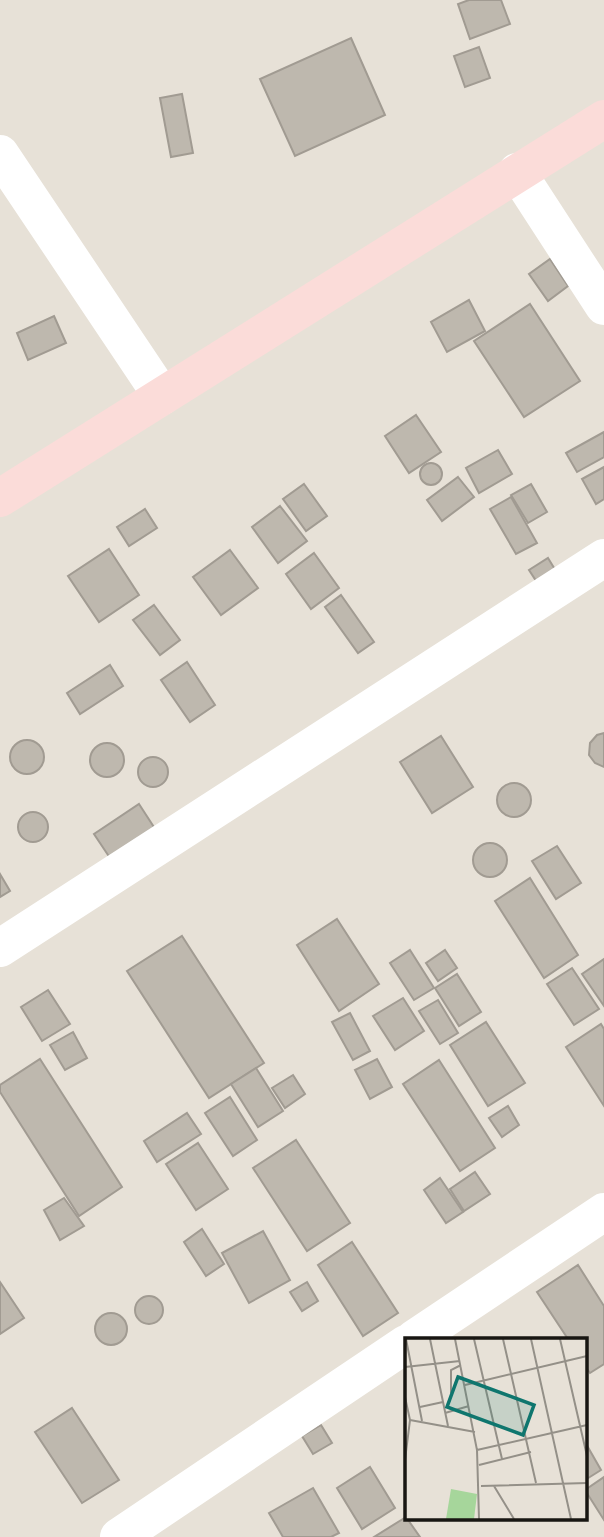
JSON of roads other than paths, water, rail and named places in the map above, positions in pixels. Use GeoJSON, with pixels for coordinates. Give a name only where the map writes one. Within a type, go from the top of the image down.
{"type":"FeatureCollection","features":[{"type":"Feature","properties":{"kind":"street"},"geometry":{"type":"LineString","coordinates":[[0,498],[604,119]]}},
{"type":"Feature","properties":{"kind":"street"},"geometry":{"type":"LineString","coordinates":[[0,154],[162,396]]}},
{"type":"Feature","properties":{"kind":"street"},"geometry":{"type":"LineString","coordinates":[[517,172],[604,306]]}},
{"type":"Feature","properties":{"kind":"street"},"geometry":{"type":"LineString","coordinates":[[0,948],[604,558]]}},
{"type":"Feature","properties":{"kind":"street"},"geometry":{"type":"LineString","coordinates":[[415,1338],[604,1212]]}},
{"type":"Feature","properties":{"kind":"street"},"geometry":{"type":"LineString","coordinates":[[119,1537],[405,1345]]}}]}
